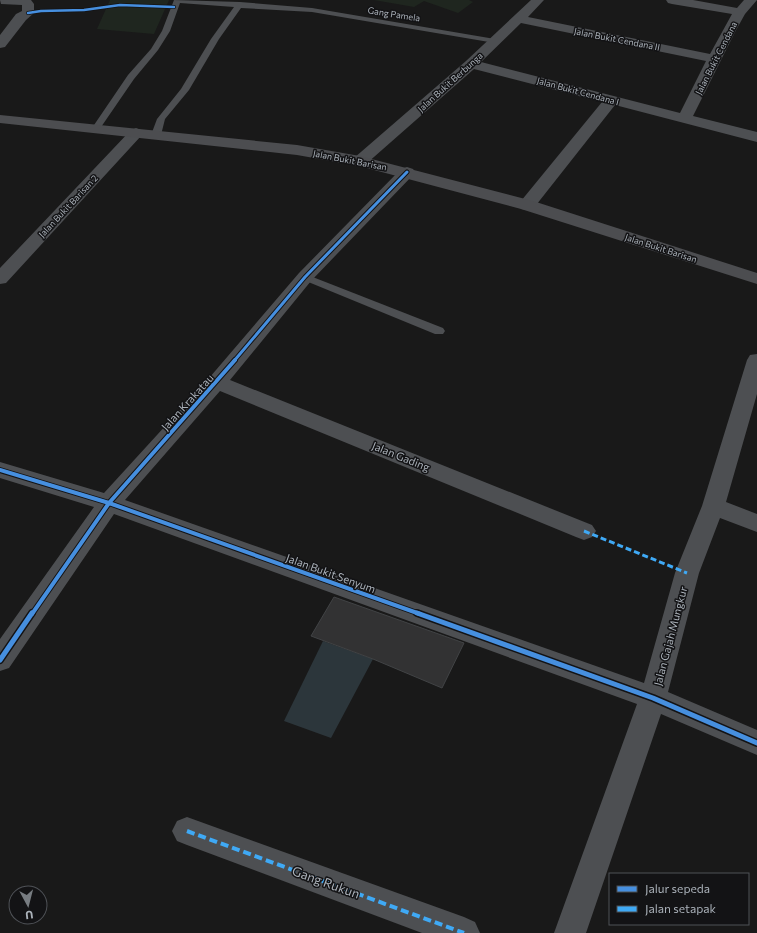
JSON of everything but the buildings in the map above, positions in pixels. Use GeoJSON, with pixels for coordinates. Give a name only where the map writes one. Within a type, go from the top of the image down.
{"type":"FeatureCollection","features":[{"type":"Feature","properties":{"kind":"main road","name":"Jalan Bukit Barisan"},"geometry":{"type":"LineString","coordinates":[[0,118],[297,150],[360,161],[407,172],[527,206],[757,279]]}},
{"type":"Feature","properties":{"kind":"street"},"geometry":{"type":"LineString","coordinates":[[0,44],[21,17],[28,13],[29,6],[24,1],[1,0]]}},
{"type":"Feature","properties":{"kind":"street","name":"Jalan Bukit Berbunga"},"geometry":{"type":"LineString","coordinates":[[360,161],[471,64],[538,0]]}},
{"type":"Feature","properties":{"kind":"street"},"geometry":{"type":"LineString","coordinates":[[672,0],[740,12]]}},
{"type":"Feature","properties":{"kind":"street","name":"Jalan Bukit Cendana"},"geometry":{"type":"LineString","coordinates":[[685,118],[728,32],[740,12],[751,0]]}},
{"type":"Feature","properties":{"kind":"street","name":"Jalan Bukit Cendana II"},"geometry":{"type":"LineString","coordinates":[[518,19],[715,59]]}},
{"type":"Feature","properties":{"kind":"street","name":"Jalan Bukit Cendana I"},"geometry":{"type":"LineString","coordinates":[[471,64],[757,137]]}},
{"type":"Feature","properties":{"kind":"street"},"geometry":{"type":"LineString","coordinates":[[527,206],[611,100]]}},
{"type":"Feature","properties":{"kind":"street","name":"Jalan Bukit Barisan 2"},"geometry":{"type":"LineString","coordinates":[[0,279],[136,133]]}},
{"type":"Feature","properties":{"kind":"street","name":"Jalan Krakatau"},"geometry":{"type":"LineString","coordinates":[[0,660],[109,503],[217,382],[305,277],[407,172]]}},
{"type":"Feature","properties":{"kind":"street","name":"Jalan Gajah Mungkur"},"geometry":{"type":"LineString","coordinates":[[570,933],[653,698],[687,573],[713,506],[757,360]]}},
{"type":"Feature","properties":{"kind":"street","name":"Jalan Gading"},"geometry":{"type":"LineString","coordinates":[[217,382],[584,531]]}},
{"type":"Feature","properties":{"kind":"street","name":"Jalan Bukit Senyum"},"geometry":{"type":"LineString","coordinates":[[0,470],[109,503],[653,698],[757,743]]}},
{"type":"Feature","properties":{"kind":"street"},"geometry":{"type":"LineString","coordinates":[[713,506],[757,524]]}},
{"type":"Feature","properties":{"kind":"street","name":"Gang Rukun"},"geometry":{"type":"LineString","coordinates":[[187,831],[464,933]]}},
{"type":"Feature","properties":{"kind":"lane","name":"Gang Pamela"},"geometry":{"type":"LineString","coordinates":[[96,128],[131,77],[154,50],[166,31],[177,1],[312,10],[495,41]]}},
{"type":"Feature","properties":{"kind":"lane"},"geometry":{"type":"LineString","coordinates":[[156,135],[161,119],[185,90],[215,39],[240,4]]}},
{"type":"Feature","properties":{"kind":"lane"},"geometry":{"type":"LineString","coordinates":[[305,277],[439,331]]}},
{"type":"Feature","properties":{"kind":"shaded area"},"geometry":{"type":"Polygon","coordinates":[[[110,0],[169,0],[154,34],[97,29],[110,0]]]}},
{"type":"Feature","properties":{"kind":"shaded area"},"geometry":{"type":"Polygon","coordinates":[[[374,0],[469,0],[473,2],[458,13],[424,1],[414,7],[374,0]]]}},
{"type":"Feature","properties":{"kind":"shaded area"},"geometry":{"type":"Polygon","coordinates":[[[323,641],[373,659],[331,738],[284,721],[323,641]]]}},
{"type":"Feature","properties":{"kind":"marked path"},"geometry":{"type":"LineString","coordinates":[[584,531],[687,573]]}},
{"type":"Feature","properties":{"kind":"marked path"},"geometry":{"type":"LineString","coordinates":[[187,831],[464,933]]}},
{"type":"Feature","properties":{"kind":"cycle path"},"geometry":{"type":"LineString","coordinates":[[28,13],[41,11],[84,10],[120,5],[174,7]]}},
{"type":"Feature","properties":{"kind":"cycle path"},"geometry":{"type":"LineString","coordinates":[[0,660],[109,503],[217,382],[305,277],[407,172]]}},
{"type":"Feature","properties":{"kind":"cycle path"},"geometry":{"type":"LineString","coordinates":[[0,470],[109,503],[653,698],[757,743]]}}]}
